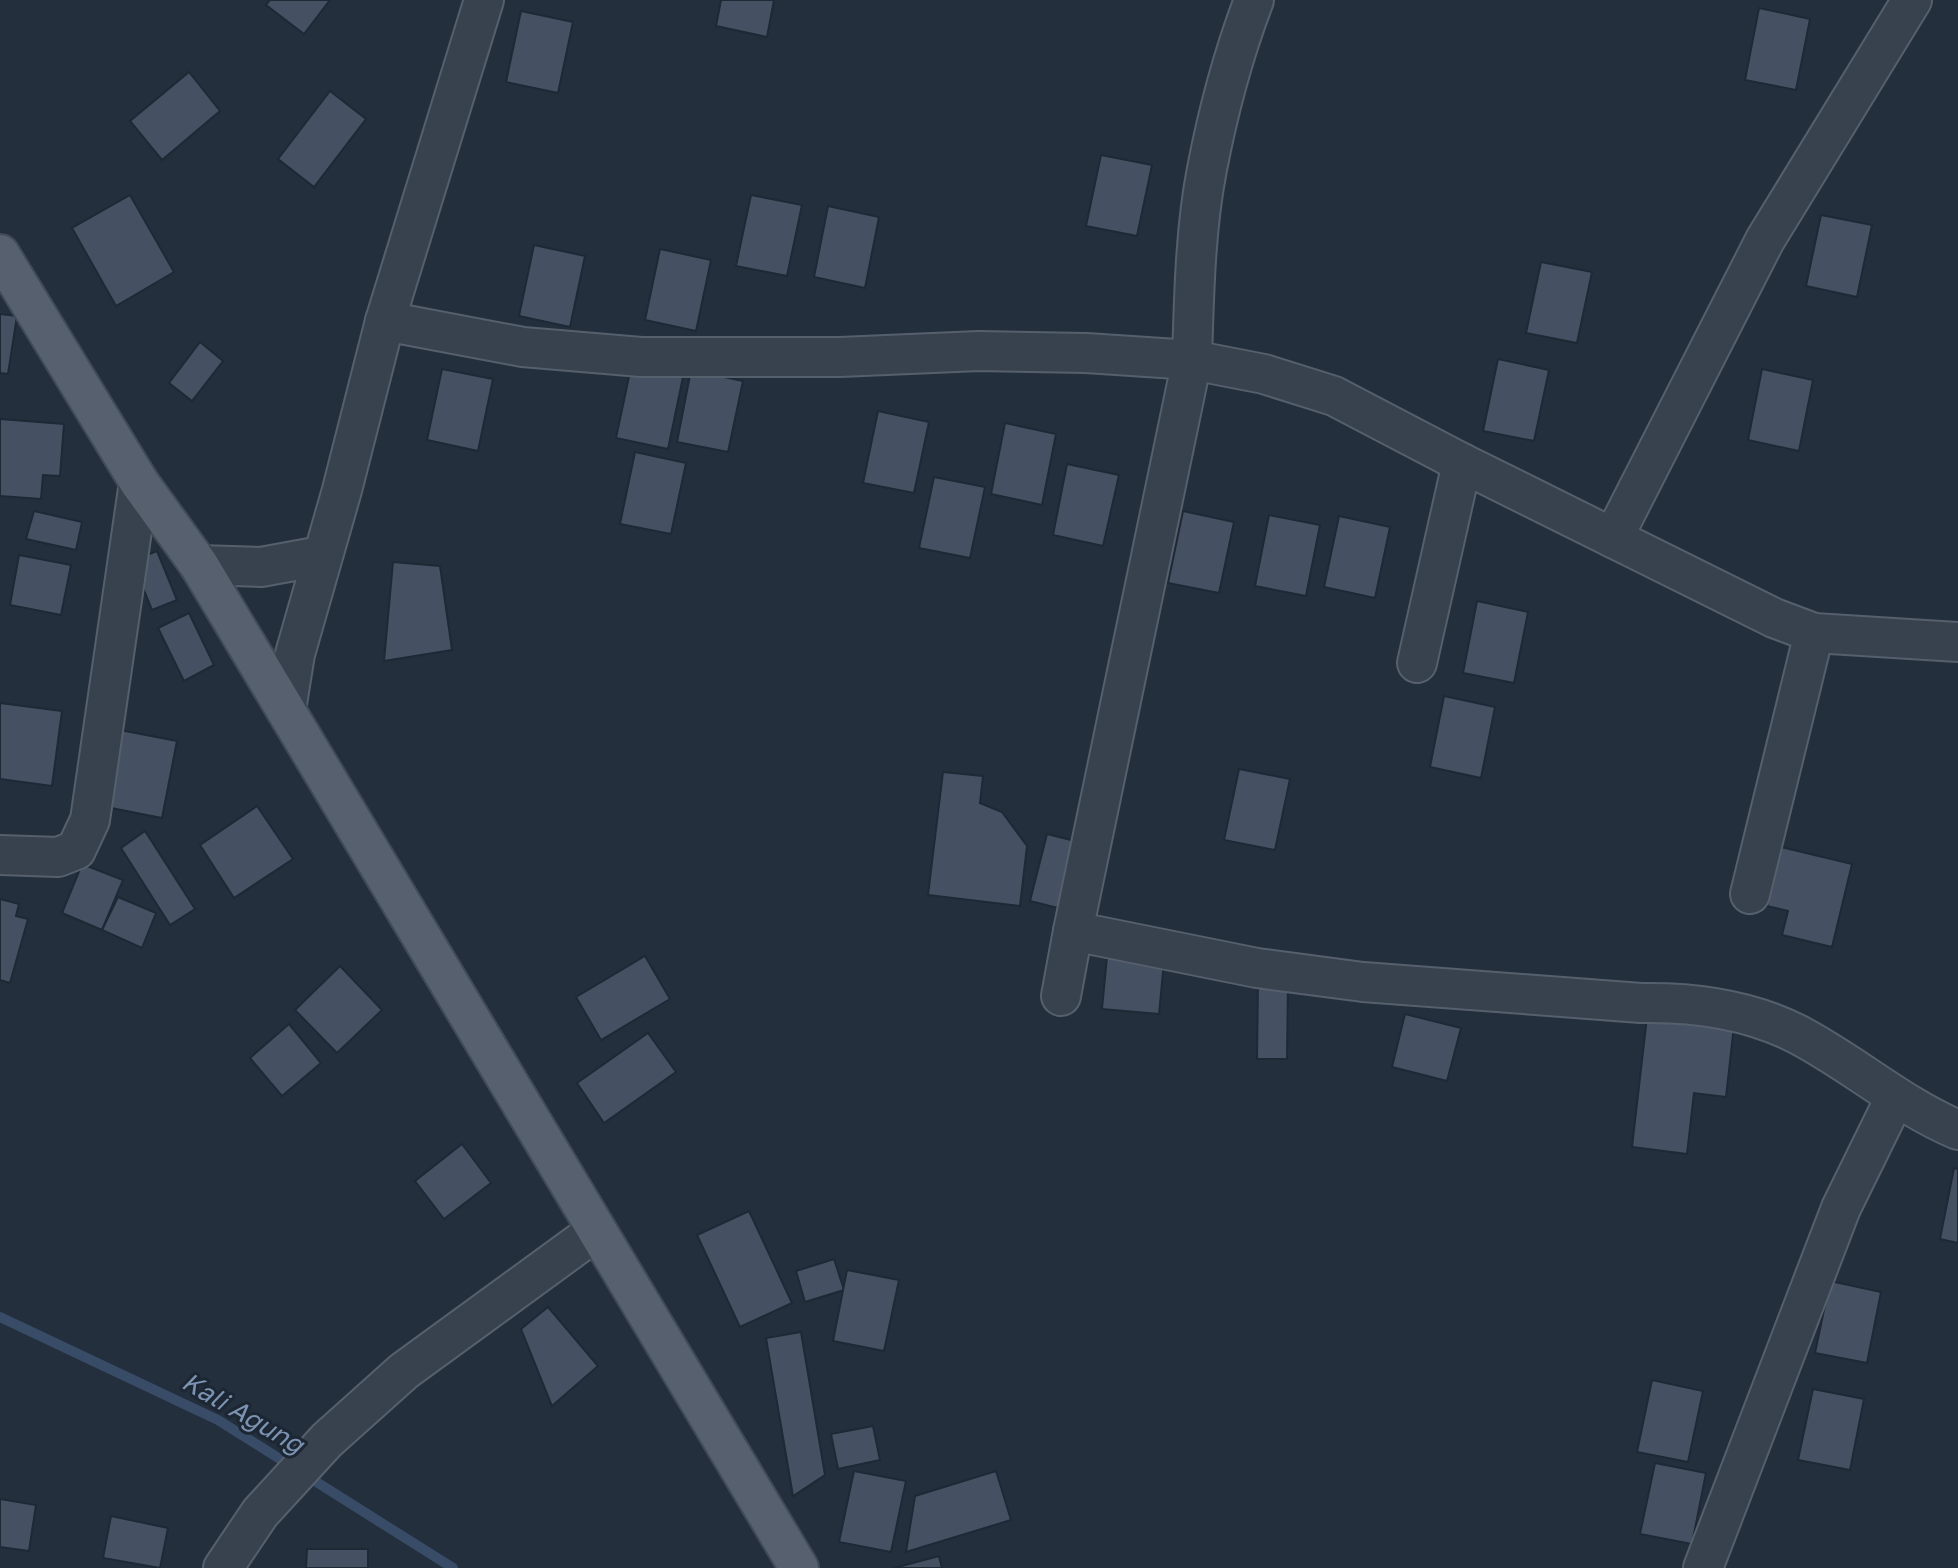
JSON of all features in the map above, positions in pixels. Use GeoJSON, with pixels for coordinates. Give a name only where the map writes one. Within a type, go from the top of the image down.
{"type":"FeatureCollection","features":[{"type":"Feature","properties":{"kind":"main road"},"geometry":{"type":"LineString","coordinates":[[0,254],[139,482],[199,565],[799,1568]]}},
{"type":"Feature","properties":{"kind":"street"},"geometry":{"type":"LineString","coordinates":[[286,710],[295,654],[342,490],[385,321],[484,0]]}},
{"type":"Feature","properties":{"kind":"street"},"geometry":{"type":"LineString","coordinates":[[1061,996],[1192,360],[1195,276],[1206,171],[1236,47],[1254,0]]}},
{"type":"Feature","properties":{"kind":"street"},"geometry":{"type":"LineString","coordinates":[[1613,538],[1765,240],[1912,0]]}},
{"type":"Feature","properties":{"kind":"street"},"geometry":{"type":"LineString","coordinates":[[385,321],[523,347],[641,357],[841,357],[979,351],[1086,353],[1192,360],[1264,374],[1334,396],[1462,463],[1774,618],[1815,633],[1958,642]]}},
{"type":"Feature","properties":{"kind":"street"},"geometry":{"type":"LineString","coordinates":[[1417,663],[1462,463]]}},
{"type":"Feature","properties":{"kind":"street"},"geometry":{"type":"LineString","coordinates":[[0,855],[58,858],[76,850],[90,820],[139,482]]}},
{"type":"Feature","properties":{"kind":"street"},"geometry":{"type":"LineString","coordinates":[[199,565],[261,567],[321,556]]}},
{"type":"Feature","properties":{"kind":"street"},"geometry":{"type":"LineString","coordinates":[[1750,894],[1815,633]]}},
{"type":"Feature","properties":{"kind":"street"},"geometry":{"type":"LineString","coordinates":[[1073,931],[1257,968],[1363,982],[1641,1003],[1681,1002],[1738,1012],[1796,1033],[1840,1059],[1895,1098],[1958,1130]]}},
{"type":"Feature","properties":{"kind":"street"},"geometry":{"type":"LineString","coordinates":[[1703,1568],[1841,1208],[1895,1098]]}},
{"type":"Feature","properties":{"kind":"street"},"geometry":{"type":"LineString","coordinates":[[223,1568],[260,1513],[314,1453],[404,1371],[596,1231]]}},
{"type":"Feature","properties":{"kind":"building"},"geometry":{"type":"Polygon","coordinates":[[[270,0],[330,0],[304,34],[266,5],[270,0]]]}},
{"type":"Feature","properties":{"kind":"building"},"geometry":{"type":"Polygon","coordinates":[[[721,0],[774,0],[767,37],[716,26],[721,0]]]}},
{"type":"Feature","properties":{"kind":"building"},"geometry":{"type":"Polygon","coordinates":[[[1759,8],[1810,19],[1796,90],[1745,80],[1759,8]]]}},
{"type":"Feature","properties":{"kind":"building"},"geometry":{"type":"Polygon","coordinates":[[[521,11],[573,22],[558,93],[506,82],[521,11]]]}},
{"type":"Feature","properties":{"kind":"building"},"geometry":{"type":"Polygon","coordinates":[[[189,72],[220,111],[162,160],[130,121],[189,72]]]}},
{"type":"Feature","properties":{"kind":"building"},"geometry":{"type":"Polygon","coordinates":[[[330,91],[366,119],[314,187],[278,159],[330,91]]]}},
{"type":"Feature","properties":{"kind":"building"},"geometry":{"type":"Polygon","coordinates":[[[1101,155],[1152,165],[1137,236],[1086,226],[1101,155]]]}},
{"type":"Feature","properties":{"kind":"building"},"geometry":{"type":"Polygon","coordinates":[[[130,195],[174,272],[116,306],[72,228],[130,195]]]}},
{"type":"Feature","properties":{"kind":"building"},"geometry":{"type":"Polygon","coordinates":[[[751,195],[802,205],[787,276],[736,266],[751,195]]]}},
{"type":"Feature","properties":{"kind":"building"},"geometry":{"type":"Polygon","coordinates":[[[828,206],[879,217],[865,288],[814,277],[828,206]]]}},
{"type":"Feature","properties":{"kind":"building"},"geometry":{"type":"Polygon","coordinates":[[[1821,215],[1872,225],[1857,297],[1806,286],[1821,215]]]}},
{"type":"Feature","properties":{"kind":"building"},"geometry":{"type":"Polygon","coordinates":[[[534,245],[585,256],[570,327],[519,316],[534,245]]]}},
{"type":"Feature","properties":{"kind":"building"},"geometry":{"type":"Polygon","coordinates":[[[660,249],[711,260],[696,331],[645,320],[660,249]]]}},
{"type":"Feature","properties":{"kind":"building"},"geometry":{"type":"Polygon","coordinates":[[[1541,262],[1592,272],[1577,343],[1526,333],[1541,262]]]}},
{"type":"Feature","properties":{"kind":"building"},"geometry":{"type":"Polygon","coordinates":[[[0,314],[17,316],[8,374],[0,373],[0,314]]]}},
{"type":"Feature","properties":{"kind":"building"},"geometry":{"type":"Polygon","coordinates":[[[200,342],[223,361],[192,401],[169,383],[200,342]]]}},
{"type":"Feature","properties":{"kind":"building"},"geometry":{"type":"Polygon","coordinates":[[[1498,359],[1549,370],[1534,441],[1483,431],[1498,359]]]}},
{"type":"Feature","properties":{"kind":"building"},"geometry":{"type":"Polygon","coordinates":[[[631,367],[683,377],[668,449],[616,438],[631,367]]]}},
{"type":"Feature","properties":{"kind":"building"},"geometry":{"type":"Polygon","coordinates":[[[442,369],[493,379],[478,451],[427,440],[442,369]]]}},
{"type":"Feature","properties":{"kind":"building"},"geometry":{"type":"Polygon","coordinates":[[[1762,369],[1813,380],[1799,451],[1748,440],[1762,369]]]}},
{"type":"Feature","properties":{"kind":"building"},"geometry":{"type":"Polygon","coordinates":[[[691,370],[743,381],[728,452],[677,442],[691,370]]]}},
{"type":"Feature","properties":{"kind":"building"},"geometry":{"type":"Polygon","coordinates":[[[878,411],[929,422],[914,493],[863,483],[878,411]]]}},
{"type":"Feature","properties":{"kind":"building"},"geometry":{"type":"Polygon","coordinates":[[[0,419],[64,424],[60,476],[43,475],[41,499],[0,496],[0,419]]]}},
{"type":"Feature","properties":{"kind":"building"},"geometry":{"type":"Polygon","coordinates":[[[1005,423],[1056,434],[1042,505],[991,494],[1005,423]]]}},
{"type":"Feature","properties":{"kind":"building"},"geometry":{"type":"Polygon","coordinates":[[[635,452],[686,463],[671,534],[620,524],[635,452]]]}},
{"type":"Feature","properties":{"kind":"building"},"geometry":{"type":"Polygon","coordinates":[[[1067,464],[1119,475],[1103,546],[1053,535],[1067,464]]]}},
{"type":"Feature","properties":{"kind":"building"},"geometry":{"type":"Polygon","coordinates":[[[934,477],[985,487],[970,558],[919,548],[934,477]]]}},
{"type":"Feature","properties":{"kind":"building"},"geometry":{"type":"Polygon","coordinates":[[[34,511],[82,522],[76,550],[26,539],[34,511]]]}},
{"type":"Feature","properties":{"kind":"building"},"geometry":{"type":"Polygon","coordinates":[[[1183,511],[1234,522],[1219,593],[1168,583],[1183,511]]]}},
{"type":"Feature","properties":{"kind":"building"},"geometry":{"type":"Polygon","coordinates":[[[1269,515],[1320,525],[1306,596],[1255,586],[1269,515]]]}},
{"type":"Feature","properties":{"kind":"building"},"geometry":{"type":"Polygon","coordinates":[[[1339,516],[1390,527],[1375,598],[1324,587],[1339,516]]]}},
{"type":"Feature","properties":{"kind":"building"},"geometry":{"type":"Polygon","coordinates":[[[157,551],[177,600],[152,610],[132,561],[157,551]]]}},
{"type":"Feature","properties":{"kind":"building"},"geometry":{"type":"Polygon","coordinates":[[[19,555],[71,565],[61,615],[10,605],[19,555]]]}},
{"type":"Feature","properties":{"kind":"building"},"geometry":{"type":"Polygon","coordinates":[[[393,562],[440,566],[452,650],[384,661],[393,562]]]}},
{"type":"Feature","properties":{"kind":"building"},"geometry":{"type":"Polygon","coordinates":[[[1477,601],[1528,612],[1514,683],[1463,673],[1477,601]]]}},
{"type":"Feature","properties":{"kind":"building"},"geometry":{"type":"Polygon","coordinates":[[[189,613],[214,665],[184,681],[158,628],[189,613]]]}},
{"type":"Feature","properties":{"kind":"building"},"geometry":{"type":"Polygon","coordinates":[[[1444,696],[1495,707],[1481,778],[1430,767],[1444,696]]]}},
{"type":"Feature","properties":{"kind":"building"},"geometry":{"type":"Polygon","coordinates":[[[0,703],[62,711],[52,786],[0,779],[0,703]]]}},
{"type":"Feature","properties":{"kind":"building"},"geometry":{"type":"Polygon","coordinates":[[[120,730],[177,741],[162,818],[106,807],[120,730]]]}},
{"type":"Feature","properties":{"kind":"building"},"geometry":{"type":"Polygon","coordinates":[[[1239,769],[1290,779],[1275,850],[1224,840],[1239,769]]]}},
{"type":"Feature","properties":{"kind":"building"},"geometry":{"type":"Polygon","coordinates":[[[943,772],[983,776],[980,803],[1002,812],[1027,846],[1020,906],[928,895],[943,772]]]}},
{"type":"Feature","properties":{"kind":"building"},"geometry":{"type":"Polygon","coordinates":[[[257,806],[293,859],[234,898],[200,845],[257,806]]]}},
{"type":"Feature","properties":{"kind":"building"},"geometry":{"type":"Polygon","coordinates":[[[145,831],[195,909],[170,925],[121,848],[145,831]]]}},
{"type":"Feature","properties":{"kind":"building"},"geometry":{"type":"Polygon","coordinates":[[[1047,834],[1075,841],[1058,908],[1030,901],[1047,834]]]}},
{"type":"Feature","properties":{"kind":"building"},"geometry":{"type":"Polygon","coordinates":[[[1781,847],[1852,864],[1832,947],[1782,935],[1788,911],[1767,906],[1781,847]]]}},
{"type":"Feature","properties":{"kind":"building"},"geometry":{"type":"Polygon","coordinates":[[[82,864],[123,880],[102,930],[62,913],[82,864]]]}},
{"type":"Feature","properties":{"kind":"building"},"geometry":{"type":"Polygon","coordinates":[[[118,897],[156,913],[142,948],[102,930],[118,897]]]}},
{"type":"Feature","properties":{"kind":"building"},"geometry":{"type":"Polygon","coordinates":[[[0,899],[19,904],[16,916],[28,919],[10,983],[0,980],[0,899]]]}},
{"type":"Feature","properties":{"kind":"building"},"geometry":{"type":"Polygon","coordinates":[[[1108,946],[1165,951],[1159,1014],[1102,1009],[1108,946]]]}},
{"type":"Feature","properties":{"kind":"building"},"geometry":{"type":"Polygon","coordinates":[[[645,956],[670,999],[601,1040],[576,997],[645,956]]]}},
{"type":"Feature","properties":{"kind":"building"},"geometry":{"type":"Polygon","coordinates":[[[340,966],[382,1010],[337,1053],[295,1010],[340,966]]]}},
{"type":"Feature","properties":{"kind":"building"},"geometry":{"type":"Polygon","coordinates":[[[1258,980],[1288,980],[1287,1059],[1257,1059],[1258,980]]]}},
{"type":"Feature","properties":{"kind":"building"},"geometry":{"type":"Polygon","coordinates":[[[1405,1014],[1461,1028],[1447,1081],[1392,1067],[1405,1014]]]}},
{"type":"Feature","properties":{"kind":"building"},"geometry":{"type":"Polygon","coordinates":[[[1647,1017],[1734,1026],[1726,1097],[1694,1093],[1687,1154],[1632,1147],[1647,1017]]]}},
{"type":"Feature","properties":{"kind":"building"},"geometry":{"type":"Polygon","coordinates":[[[289,1024],[321,1063],[282,1096],[250,1058],[289,1024]]]}},
{"type":"Feature","properties":{"kind":"building"},"geometry":{"type":"Polygon","coordinates":[[[648,1033],[676,1072],[604,1123],[577,1083],[648,1033]]]}},
{"type":"Feature","properties":{"kind":"building"},"geometry":{"type":"Polygon","coordinates":[[[462,1144],[491,1183],[444,1219],[415,1181],[462,1144]]]}},
{"type":"Feature","properties":{"kind":"building"},"geometry":{"type":"Polygon","coordinates":[[[1954,1168],[1958,1169],[1958,1243],[1940,1239],[1954,1168]]]}},
{"type":"Feature","properties":{"kind":"building"},"geometry":{"type":"Polygon","coordinates":[[[749,1211],[792,1303],[740,1327],[697,1235],[749,1211]]]}},
{"type":"Feature","properties":{"kind":"building"},"geometry":{"type":"Polygon","coordinates":[[[834,1259],[844,1290],[805,1302],[796,1271],[834,1259]]]}},
{"type":"Feature","properties":{"kind":"building"},"geometry":{"type":"Polygon","coordinates":[[[847,1270],[899,1280],[884,1351],[833,1341],[847,1270]]]}},
{"type":"Feature","properties":{"kind":"building"},"geometry":{"type":"Polygon","coordinates":[[[1830,1281],[1881,1292],[1867,1363],[1815,1353],[1830,1281]]]}},
{"type":"Feature","properties":{"kind":"building"},"geometry":{"type":"Polygon","coordinates":[[[548,1307],[598,1366],[552,1406],[521,1329],[548,1307]]]}},
{"type":"Feature","properties":{"kind":"building"},"geometry":{"type":"Polygon","coordinates":[[[801,1332],[825,1475],[793,1496],[766,1338],[801,1332]]]}},
{"type":"Feature","properties":{"kind":"building"},"geometry":{"type":"Polygon","coordinates":[[[1652,1380],[1703,1391],[1688,1462],[1637,1452],[1652,1380]]]}},
{"type":"Feature","properties":{"kind":"building"},"geometry":{"type":"Polygon","coordinates":[[[1813,1389],[1864,1399],[1850,1470],[1798,1460],[1813,1389]]]}},
{"type":"Feature","properties":{"kind":"building"},"geometry":{"type":"Polygon","coordinates":[[[873,1426],[880,1460],[838,1469],[831,1434],[873,1426]]]}},
{"type":"Feature","properties":{"kind":"building"},"geometry":{"type":"Polygon","coordinates":[[[1655,1463],[1706,1473],[1692,1544],[1640,1534],[1655,1463]]]}},
{"type":"Feature","properties":{"kind":"building"},"geometry":{"type":"Polygon","coordinates":[[[854,1471],[906,1481],[891,1552],[839,1542],[854,1471]]]}},
{"type":"Feature","properties":{"kind":"building"},"geometry":{"type":"Polygon","coordinates":[[[996,1471],[1011,1520],[906,1552],[915,1496],[996,1471]]]}},
{"type":"Feature","properties":{"kind":"building"},"geometry":{"type":"Polygon","coordinates":[[[0,1499],[36,1505],[29,1551],[0,1547],[0,1499]]]}},
{"type":"Feature","properties":{"kind":"building"},"geometry":{"type":"Polygon","coordinates":[[[111,1516],[168,1528],[160,1568],[103,1558],[111,1516]]]}},
{"type":"Feature","properties":{"kind":"building"},"geometry":{"type":"Polygon","coordinates":[[[307,1549],[368,1549],[368,1568],[306,1568],[307,1549]]]}},
{"type":"Feature","properties":{"kind":"building"},"geometry":{"type":"Polygon","coordinates":[[[939,1556],[942,1568],[894,1568],[939,1556]]]}},
{"type":"Feature","properties":{"kind":"waterway","name":"Kali Agung"},"geometry":{"type":"LineString","coordinates":[[0,1317],[218,1420],[453,1568]]}}]}
